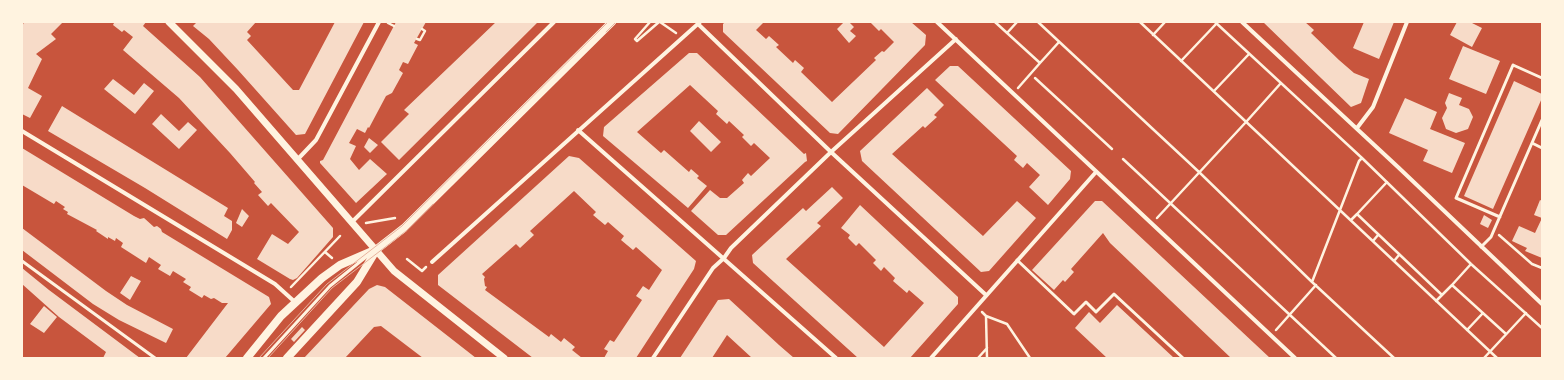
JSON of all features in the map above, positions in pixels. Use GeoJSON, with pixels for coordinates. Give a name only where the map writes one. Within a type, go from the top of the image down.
{"type":"FeatureCollection","features":[{"type":"Feature","properties":{"kind":"main road"},"geometry":{"type":"LineString","coordinates":[[247,358],[281,316],[322,278],[340,265],[377,249],[404,228],[612,22]]}},
{"type":"Feature","properties":{"kind":"main road"},"geometry":{"type":"LineString","coordinates":[[286,358],[357,282],[377,249]]}},
{"type":"Feature","properties":{"kind":"street"},"geometry":{"type":"LineString","coordinates":[[169,22],[236,89],[394,270],[410,285],[504,358]]}},
{"type":"Feature","properties":{"kind":"street"},"geometry":{"type":"LineString","coordinates":[[297,160],[316,140],[379,22]]}},
{"type":"Feature","properties":{"kind":"street"},"geometry":{"type":"LineString","coordinates":[[352,222],[554,22]]}},
{"type":"Feature","properties":{"kind":"street"},"geometry":{"type":"LineString","coordinates":[[937,22],[1295,358]]}},
{"type":"Feature","properties":{"kind":"street"},"geometry":{"type":"LineString","coordinates":[[1242,22],[1357,128],[1542,304]]}},
{"type":"Feature","properties":{"kind":"street"},"geometry":{"type":"LineString","coordinates":[[1357,128],[1373,107],[1407,22]]}},
{"type":"Feature","properties":{"kind":"street"},"geometry":{"type":"LineString","coordinates":[[432,262],[699,23],[831,152],[986,295]]}},
{"type":"Feature","properties":{"kind":"street"},"geometry":{"type":"LineString","coordinates":[[653,358],[713,268],[724,258],[731,248],[831,152],[956,39]]}},
{"type":"Feature","properties":{"kind":"street"},"geometry":{"type":"LineString","coordinates":[[578,130],[836,358]]}},
{"type":"Feature","properties":{"kind":"street"},"geometry":{"type":"LineString","coordinates":[[22,131],[275,284],[296,303]]}},
{"type":"Feature","properties":{"kind":"street"},"geometry":{"type":"LineString","coordinates":[[931,358],[1096,172]]}},
{"type":"Feature","properties":{"kind":"lane"},"geometry":{"type":"LineString","coordinates":[[1500,217],[1456,198],[1513,65],[1542,78]]}},
{"type":"Feature","properties":{"kind":"lane"},"geometry":{"type":"LineString","coordinates":[[1481,247],[1491,237],[1542,120]]}},
{"type":"Feature","properties":{"kind":"lane"},"geometry":{"type":"LineString","coordinates":[[1532,143],[1542,148]]}},
{"type":"Feature","properties":{"kind":"lane"},"geometry":{"type":"LineString","coordinates":[[264,358],[330,286],[377,249]]}},
{"type":"Feature","properties":{"kind":"lane"},"geometry":{"type":"LineString","coordinates":[[1017,260],[1074,314],[1086,302],[1096,312],[1114,294],[1183,358]]}},
{"type":"Feature","properties":{"kind":"lane"},"geometry":{"type":"LineString","coordinates":[[22,261],[155,358]]}},
{"type":"Feature","properties":{"kind":"path"},"geometry":{"type":"LineString","coordinates":[[385,22],[394,26]]}},
{"type":"Feature","properties":{"kind":"path"},"geometry":{"type":"LineString","coordinates":[[650,22],[635,39],[637,41],[659,22],[683,37]]}},
{"type":"Feature","properties":{"kind":"path"},"geometry":{"type":"LineString","coordinates":[[995,22],[1040,63]]}},
{"type":"Feature","properties":{"kind":"path"},"geometry":{"type":"LineString","coordinates":[[1007,33],[1017,22]]}},
{"type":"Feature","properties":{"kind":"path"},"geometry":{"type":"LineString","coordinates":[[1038,22],[1199,172],[1316,286],[1394,358]]}},
{"type":"Feature","properties":{"kind":"path"},"geometry":{"type":"LineString","coordinates":[[1140,22],[1497,358]]}},
{"type":"Feature","properties":{"kind":"path"},"geometry":{"type":"LineString","coordinates":[[1153,35],[1165,22]]}},
{"type":"Feature","properties":{"kind":"path"},"geometry":{"type":"LineString","coordinates":[[1182,62],[1216,23],[1362,158],[1471,264],[1542,328]]}},
{"type":"Feature","properties":{"kind":"path"},"geometry":{"type":"LineString","coordinates":[[417,39],[420,40],[425,31],[422,29]]}},
{"type":"Feature","properties":{"kind":"path"},"geometry":{"type":"LineString","coordinates":[[1013,93],[1059,42]]}},
{"type":"Feature","properties":{"kind":"path"},"geometry":{"type":"LineString","coordinates":[[1214,91],[1249,54]]}},
{"type":"Feature","properties":{"kind":"path"},"geometry":{"type":"LineString","coordinates":[[1035,78],[1112,149]]}},
{"type":"Feature","properties":{"kind":"path"},"geometry":{"type":"LineString","coordinates":[[1152,224],[1281,83]]}},
{"type":"Feature","properties":{"kind":"path"},"geometry":{"type":"LineString","coordinates":[[1312,282],[1359,161],[1362,158]]}},
{"type":"Feature","properties":{"kind":"path"},"geometry":{"type":"LineString","coordinates":[[1123,159],[1336,358]]}},
{"type":"Feature","properties":{"kind":"path"},"geometry":{"type":"LineString","coordinates":[[1352,220],[1387,182]]}},
{"type":"Feature","properties":{"kind":"path"},"geometry":{"type":"LineString","coordinates":[[1357,214],[1442,295]]}},
{"type":"Feature","properties":{"kind":"path"},"geometry":{"type":"LineString","coordinates":[[366,223],[395,218]]}},
{"type":"Feature","properties":{"kind":"path"},"geometry":{"type":"LineString","coordinates":[[1494,230],[1532,264],[1542,268]]}},
{"type":"Feature","properties":{"kind":"path"},"geometry":{"type":"LineString","coordinates":[[1373,241],[1378,235]]}},
{"type":"Feature","properties":{"kind":"path"},"geometry":{"type":"LineString","coordinates":[[290,288],[340,236]]}},
{"type":"Feature","properties":{"kind":"path"},"geometry":{"type":"LineString","coordinates":[[325,252],[334,260]]}},
{"type":"Feature","properties":{"kind":"path"},"geometry":{"type":"LineString","coordinates":[[1394,261],[1399,255]]}},
{"type":"Feature","properties":{"kind":"path"},"geometry":{"type":"LineString","coordinates":[[407,259],[422,272],[432,262]]}},
{"type":"Feature","properties":{"kind":"path"},"geometry":{"type":"LineString","coordinates":[[1436,301],[1471,264]]}},
{"type":"Feature","properties":{"kind":"path"},"geometry":{"type":"LineString","coordinates":[[1452,285],[1506,334]]}},
{"type":"Feature","properties":{"kind":"path"},"geometry":{"type":"LineString","coordinates":[[1271,336],[1316,286]]}},
{"type":"Feature","properties":{"kind":"path"},"geometry":{"type":"LineString","coordinates":[[976,307],[986,316],[1007,324],[1030,358]]}},
{"type":"Feature","properties":{"kind":"path"},"geometry":{"type":"LineString","coordinates":[[1467,330],[1483,313]]}},
{"type":"Feature","properties":{"kind":"path"},"geometry":{"type":"LineString","coordinates":[[1484,358],[1526,313]]}},
{"type":"Feature","properties":{"kind":"path"},"geometry":{"type":"LineString","coordinates":[[986,316],[987,358]]}},
{"type":"Feature","properties":{"kind":"path"},"geometry":{"type":"LineString","coordinates":[[978,358],[987,348]]}},
{"type":"Feature","properties":{"kind":"building"},"geometry":{"type":"Polygon","coordinates":[[[24,22],[63,22],[51,34],[56,39],[36,54],[42,59],[28,88],[42,96],[30,118],[22,114],[22,27],[24,22]]]}},
{"type":"Feature","properties":{"kind":"building"},"geometry":{"type":"Polygon","coordinates":[[[113,22],[146,22],[143,26],[200,77],[333,228],[333,237],[297,278],[293,280],[290,279],[257,259],[272,234],[288,244],[299,232],[271,203],[268,206],[258,195],[262,192],[254,183],[255,182],[179,98],[123,50],[133,37],[124,30],[122,32],[113,25],[113,22]]]}},
{"type":"Feature","properties":{"kind":"building"},"geometry":{"type":"Polygon","coordinates":[[[197,22],[256,22],[247,32],[251,36],[247,40],[293,90],[299,90],[335,22],[364,22],[305,134],[296,135],[209,39],[193,26],[197,22]]]}},
{"type":"Feature","properties":{"kind":"building"},"geometry":{"type":"Polygon","coordinates":[[[396,22],[426,22],[414,43],[418,45],[408,64],[403,62],[399,70],[403,73],[392,93],[386,96],[365,133],[357,129],[349,143],[356,146],[350,159],[359,170],[370,159],[387,174],[356,203],[320,163],[320,161],[323,160],[396,22]]]}},
{"type":"Feature","properties":{"kind":"building"},"geometry":{"type":"Polygon","coordinates":[[[496,22],[538,22],[399,160],[381,142],[409,114],[404,110],[496,22]]]}},
{"type":"Feature","properties":{"kind":"building"},"geometry":{"type":"Polygon","coordinates":[[[725,22],[764,22],[756,30],[766,39],[769,36],[779,45],[776,47],[793,63],[795,60],[804,68],[801,72],[832,102],[876,60],[874,58],[882,51],[884,52],[894,42],[881,29],[879,31],[870,22],[911,22],[926,35],[925,45],[838,134],[830,133],[723,32],[723,24],[725,22]]]}},
{"type":"Feature","properties":{"kind":"building"},"geometry":{"type":"Polygon","coordinates":[[[844,22],[849,22],[854,27],[850,31],[856,36],[849,43],[837,29],[844,22]]]}},
{"type":"Feature","properties":{"kind":"building"},"geometry":{"type":"Polygon","coordinates":[[[1263,22],[1305,22],[1314,30],[1311,33],[1339,60],[1354,73],[1369,79],[1361,103],[1351,107],[1263,22]]]}},
{"type":"Feature","properties":{"kind":"building"},"geometry":{"type":"Polygon","coordinates":[[[1364,22],[1394,22],[1379,59],[1353,48],[1364,22]]]}},
{"type":"Feature","properties":{"kind":"building"},"geometry":{"type":"Polygon","coordinates":[[[1457,22],[1470,22],[1482,28],[1472,47],[1450,35],[1457,22]]]}},
{"type":"Feature","properties":{"kind":"building"},"geometry":{"type":"Polygon","coordinates":[[[1463,46],[1500,61],[1486,94],[1449,79],[1463,46]]]}},
{"type":"Feature","properties":{"kind":"building"},"geometry":{"type":"Polygon","coordinates":[[[689,53],[697,53],[804,154],[806,153],[807,161],[726,235],[718,235],[691,211],[710,190],[720,198],[727,198],[744,183],[742,180],[748,173],[751,176],[770,158],[754,143],[751,146],[742,137],[744,135],[729,121],[727,124],[716,114],[718,111],[690,85],[637,132],[661,153],[664,150],[689,172],[691,169],[699,176],[697,178],[707,186],[688,208],[603,136],[604,127],[689,53]]]}},
{"type":"Feature","properties":{"kind":"building"},"geometry":{"type":"Polygon","coordinates":[[[950,66],[958,66],[1071,171],[1070,179],[1048,205],[1029,187],[1040,175],[1027,163],[1023,168],[1014,160],[1017,156],[935,80],[950,66]]]}},
{"type":"Feature","properties":{"kind":"building"},"geometry":{"type":"Polygon","coordinates":[[[113,79],[134,95],[144,83],[154,91],[135,114],[104,89],[113,79]]]}},
{"type":"Feature","properties":{"kind":"building"},"geometry":{"type":"Polygon","coordinates":[[[1514,81],[1542,94],[1542,98],[1493,209],[1464,196],[1514,81]]]}},
{"type":"Feature","properties":{"kind":"building"},"geometry":{"type":"Polygon","coordinates":[[[927,88],[944,105],[934,115],[937,117],[925,128],[923,126],[892,154],[983,236],[1017,201],[1036,218],[989,271],[981,272],[862,161],[860,151],[927,88]]]}},
{"type":"Feature","properties":{"kind":"building"},"geometry":{"type":"Polygon","coordinates":[[[1449,93],[1462,98],[1459,105],[1469,109],[1473,117],[1468,129],[1456,133],[1446,129],[1442,118],[1447,108],[1445,103],[1449,93]]]}},
{"type":"Feature","properties":{"kind":"building"},"geometry":{"type":"Polygon","coordinates":[[[1405,98],[1437,112],[1430,129],[1465,143],[1452,173],[1423,161],[1428,150],[1389,133],[1405,98]]]}},
{"type":"Feature","properties":{"kind":"building"},"geometry":{"type":"Polygon","coordinates":[[[62,106],[228,208],[224,216],[232,221],[232,230],[227,239],[145,188],[48,131],[62,106]]]}},
{"type":"Feature","properties":{"kind":"building"},"geometry":{"type":"Polygon","coordinates":[[[161,114],[179,131],[188,122],[197,130],[179,149],[152,124],[161,114]]]}},
{"type":"Feature","properties":{"kind":"building"},"geometry":{"type":"Polygon","coordinates":[[[699,121],[721,142],[711,152],[690,131],[699,121]]]}},
{"type":"Feature","properties":{"kind":"building"},"geometry":{"type":"Polygon","coordinates":[[[369,138],[378,145],[370,153],[364,147],[369,138]]]}},
{"type":"Feature","properties":{"kind":"building"},"geometry":{"type":"Polygon","coordinates":[[[22,148],[134,216],[140,219],[144,218],[154,227],[157,226],[162,232],[269,297],[271,304],[225,358],[186,358],[228,303],[222,303],[214,298],[211,299],[204,295],[202,298],[189,290],[191,287],[183,282],[186,279],[173,271],[170,276],[158,269],[161,265],[149,257],[146,263],[121,247],[123,243],[116,238],[115,241],[108,237],[108,239],[96,231],[97,230],[67,214],[68,212],[63,209],[65,207],[56,201],[54,204],[22,185],[22,148]]]}},
{"type":"Feature","properties":{"kind":"building"},"geometry":{"type":"Polygon","coordinates":[[[569,156],[579,158],[696,261],[694,269],[636,358],[604,358],[608,351],[604,349],[610,340],[614,342],[642,300],[636,296],[643,286],[649,290],[662,270],[636,247],[633,250],[621,240],[624,236],[608,222],[605,225],[593,215],[596,212],[574,191],[530,231],[534,235],[520,248],[516,244],[482,274],[485,277],[485,286],[487,287],[485,290],[549,337],[551,334],[561,342],[564,338],[575,347],[572,350],[582,358],[533,358],[438,285],[438,275],[569,156]]]}},
{"type":"Feature","properties":{"kind":"building"},"geometry":{"type":"Polygon","coordinates":[[[832,187],[843,198],[817,223],[821,226],[786,259],[884,347],[924,303],[909,290],[907,293],[893,281],[895,278],[884,267],[881,271],[873,263],[876,260],[859,243],[856,246],[848,238],[850,235],[841,228],[860,205],[958,297],[958,304],[910,358],[858,358],[753,263],[752,255],[803,208],[806,211],[832,187]]]}},
{"type":"Feature","properties":{"kind":"building"},"geometry":{"type":"Polygon","coordinates":[[[1540,200],[1542,201],[1542,218],[1534,215],[1540,200]]]}},
{"type":"Feature","properties":{"kind":"building"},"geometry":{"type":"Polygon","coordinates":[[[1095,201],[1102,201],[1270,358],[1231,358],[1110,243],[1103,233],[1071,269],[1074,272],[1065,282],[1063,280],[1054,290],[1032,270],[1095,201]]]}},
{"type":"Feature","properties":{"kind":"building"},"geometry":{"type":"Polygon","coordinates":[[[242,209],[249,216],[242,227],[236,223],[242,209]]]}},
{"type":"Feature","properties":{"kind":"building"},"geometry":{"type":"Polygon","coordinates":[[[1484,215],[1492,220],[1488,228],[1480,224],[1484,215]]]}},
{"type":"Feature","properties":{"kind":"building"},"geometry":{"type":"Polygon","coordinates":[[[1542,218],[1542,258],[1525,251],[1527,248],[1512,241],[1519,226],[1535,233],[1542,218]]]}},
{"type":"Feature","properties":{"kind":"building"},"geometry":{"type":"Polygon","coordinates":[[[22,228],[106,291],[127,305],[173,329],[166,343],[119,320],[93,304],[22,250],[22,228]]]}},
{"type":"Feature","properties":{"kind":"building"},"geometry":{"type":"Polygon","coordinates":[[[22,268],[140,358],[103,358],[106,352],[59,317],[22,284],[22,268]]]}},
{"type":"Feature","properties":{"kind":"building"},"geometry":{"type":"Polygon","coordinates":[[[131,276],[141,281],[130,300],[120,293],[131,276]]]}},
{"type":"Feature","properties":{"kind":"building"},"geometry":{"type":"Polygon","coordinates":[[[377,285],[385,287],[476,358],[423,358],[381,326],[374,327],[345,358],[304,358],[369,289],[377,285]]]}},
{"type":"Feature","properties":{"kind":"building"},"geometry":{"type":"Polygon","coordinates":[[[729,299],[794,358],[752,358],[727,335],[712,358],[680,358],[718,300],[729,299]]]}},
{"type":"Feature","properties":{"kind":"building"},"geometry":{"type":"Polygon","coordinates":[[[1117,305],[1174,358],[1107,358],[1075,328],[1089,312],[1100,323],[1117,305]]]}},
{"type":"Feature","properties":{"kind":"building"},"geometry":{"type":"Polygon","coordinates":[[[44,306],[57,317],[44,333],[30,324],[44,306]]]}},
{"type":"Feature","properties":{"kind":"building"},"geometry":{"type":"Polygon","coordinates":[[[302,327],[305,330],[294,342],[291,339],[302,327]]]}},
{"type":"Feature","properties":{"kind":"tram line"},"geometry":{"type":"LineString","coordinates":[[259,358],[327,284],[402,226],[608,22]]}},
{"type":"Feature","properties":{"kind":"tram line"},"geometry":{"type":"LineString","coordinates":[[606,32],[616,22]]}},
{"type":"Feature","properties":{"kind":"tram line"},"geometry":{"type":"LineString","coordinates":[[268,358],[332,288],[406,231],[433,204]]}}]}
